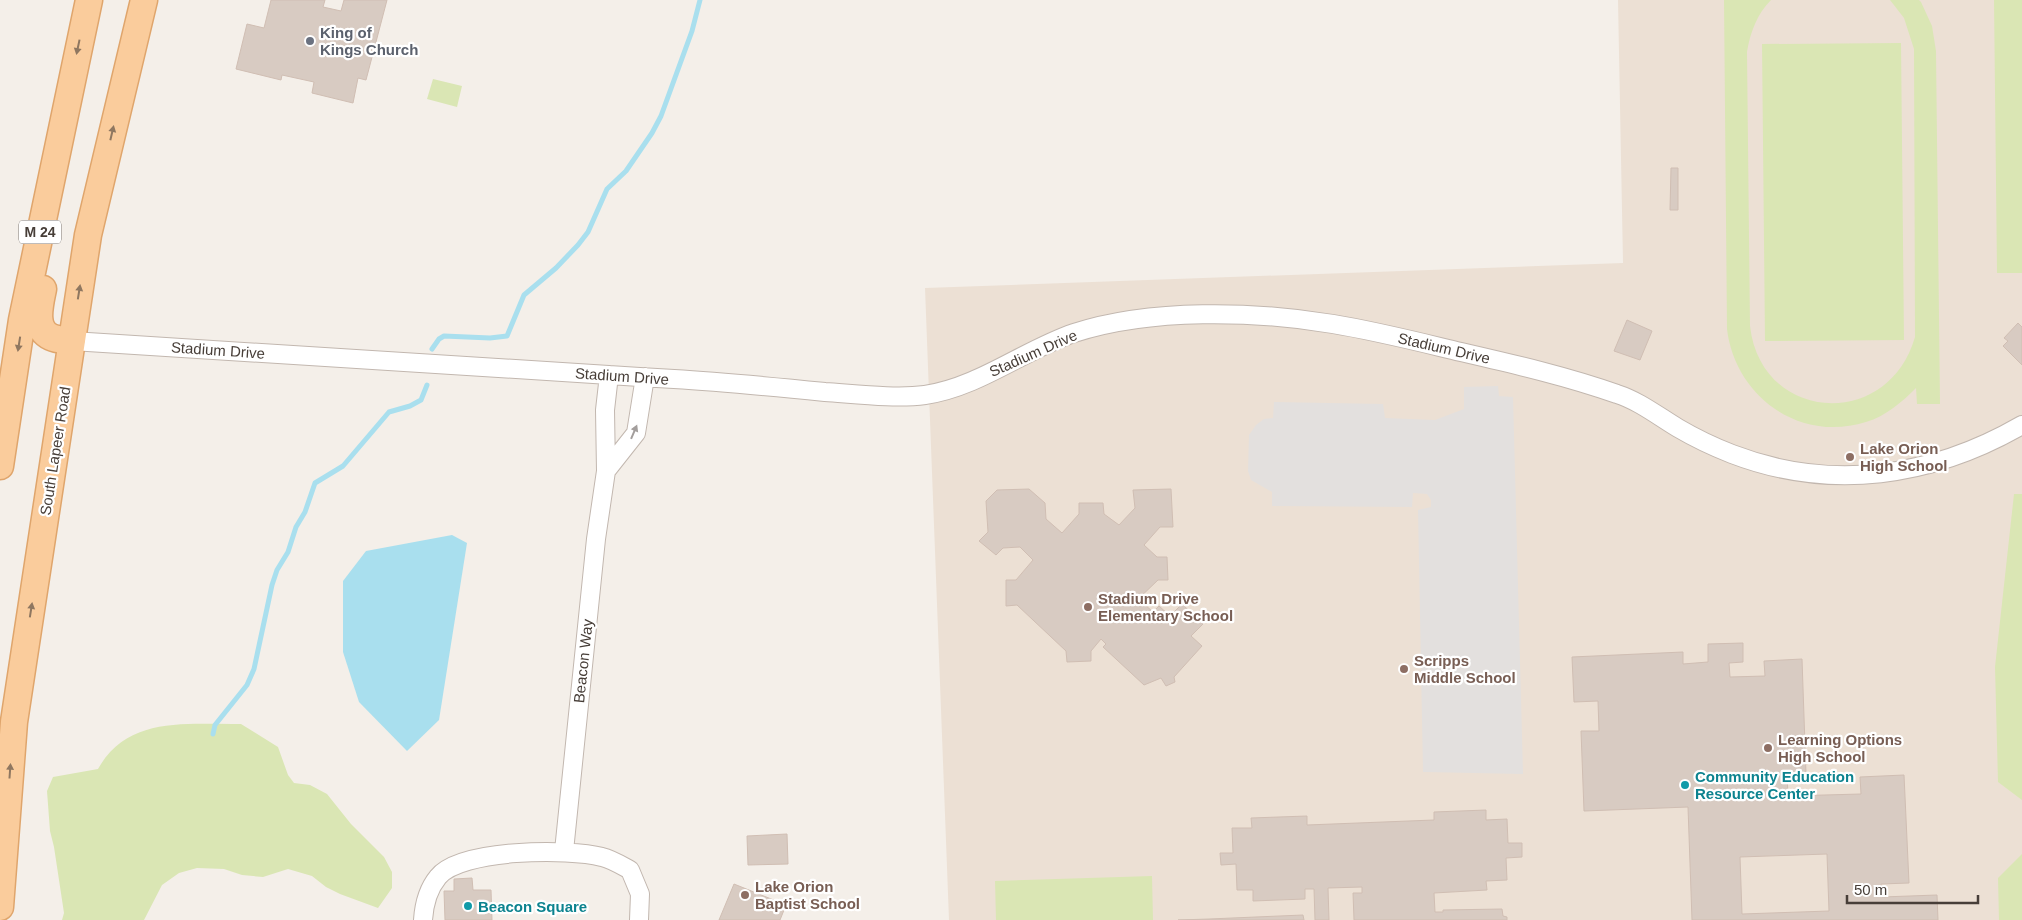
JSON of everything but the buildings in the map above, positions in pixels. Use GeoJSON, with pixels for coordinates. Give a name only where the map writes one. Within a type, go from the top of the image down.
{"type":"FeatureCollection","features":[{"type":"Feature","properties":{"kind":"main road","name":"M 24"},"geometry":{"type":"LineString","coordinates":[[0,466],[22,320],[89,0]]}},
{"type":"Feature","properties":{"kind":"main road","name":"South Lapeer Road"},"geometry":{"type":"LineString","coordinates":[[0,907],[14,722],[88,235],[144,0]]}},
{"type":"Feature","properties":{"kind":"main road"},"geometry":{"type":"LineString","coordinates":[[60,138],[63,190],[38,316],[42,329],[50,337],[72,341]]}},
{"type":"Feature","properties":{"kind":"street","name":"Stadium Drive"},"geometry":{"type":"LineString","coordinates":[[72,341],[609,375],[864,395],[925,395],[968,382],[1015,358],[1086,330],[1152,318],[1244,314],[1333,324],[1459,351],[1585,383],[1641,404],[1682,431],[1734,455],[1806,473],[1850,477],[1891,474],[1928,465],[2022,425]]}},
{"type":"Feature","properties":{"kind":"street","name":"Beacon Way"},"geometry":{"type":"LineString","coordinates":[[564,851],[594,558],[606,472],[605,410],[609,375]]}},
{"type":"Feature","properties":{"kind":"street","name":"Beacon Way"},"geometry":{"type":"LineString","coordinates":[[606,472],[636,433],[645,378]]}},
{"type":"Feature","properties":{"kind":"street"},"geometry":{"type":"LineString","coordinates":[[423,920],[425,903],[438,876],[458,864],[486,856],[564,851],[603,857],[630,870],[640,894],[639,920]]}},
{"type":"Feature","properties":{"kind":"shaded area"},"geometry":{"type":"Polygon","coordinates":[[[1618,0],[2022,0],[2022,920],[949,920],[925,288],[1623,263],[1618,0]]]}},
{"type":"Feature","properties":{"kind":"shaded area"},"geometry":{"type":"Polygon","coordinates":[[[1498,386],[1499,396],[1513,397],[1523,774],[1423,772],[1418,510],[1431,507],[1431,500],[1427,494],[1413,493],[1412,507],[1272,506],[1272,492],[1251,480],[1248,471],[1249,435],[1256,425],[1264,419],[1273,418],[1274,402],[1383,404],[1385,418],[1435,420],[1464,409],[1464,387],[1498,386]]]}},
{"type":"Feature","properties":{"kind":"green space"},"geometry":{"type":"Polygon","coordinates":[[[1724,0],[1771,0],[1755,24],[1747,52],[1750,326],[1759,358],[1777,382],[1800,397],[1826,403],[1854,400],[1879,389],[1901,367],[1915,337],[1914,49],[1904,18],[1890,0],[1919,0],[1921,2],[1932,26],[1936,51],[1940,404],[1917,404],[1916,388],[1893,408],[1866,422],[1841,427],[1817,426],[1795,419],[1774,408],[1757,393],[1743,375],[1733,353],[1727,329],[1724,0]]]}},
{"type":"Feature","properties":{"kind":"green space"},"geometry":{"type":"Polygon","coordinates":[[[1994,0],[2022,0],[2022,273],[1997,273],[1994,0]]]}},
{"type":"Feature","properties":{"kind":"green space"},"geometry":{"type":"Polygon","coordinates":[[[1901,43],[1904,340],[1765,341],[1762,44],[1901,43]]]}},
{"type":"Feature","properties":{"kind":"green space"},"geometry":{"type":"Polygon","coordinates":[[[433,79],[462,86],[457,107],[427,99],[433,79]]]}},
{"type":"Feature","properties":{"kind":"green space"},"geometry":{"type":"Polygon","coordinates":[[[2014,494],[2022,494],[2022,800],[1998,782],[1995,667],[2014,494]]]}},
{"type":"Feature","properties":{"kind":"green space"},"geometry":{"type":"Polygon","coordinates":[[[180,724],[241,724],[278,747],[288,775],[294,783],[310,785],[327,794],[351,824],[384,857],[392,872],[392,888],[378,908],[340,894],[326,887],[312,876],[288,869],[263,877],[242,875],[224,869],[197,868],[179,873],[162,885],[144,920],[62,920],[64,913],[50,831],[47,791],[53,777],[98,769],[111,752],[126,739],[142,731],[180,724]]]}},
{"type":"Feature","properties":{"kind":"green space"},"geometry":{"type":"Polygon","coordinates":[[[2022,854],[2022,920],[1999,920],[1998,878],[2022,854]]]}},
{"type":"Feature","properties":{"kind":"green space"},"geometry":{"type":"Polygon","coordinates":[[[1152,876],[1153,920],[996,920],[995,881],[1152,876]]]}},
{"type":"Feature","properties":{"kind":"water"},"geometry":{"type":"Polygon","coordinates":[[[452,535],[467,543],[439,720],[407,751],[359,702],[343,652],[343,581],[366,551],[452,535]]]}},
{"type":"Feature","properties":{"kind":"waterway"},"geometry":{"type":"LineString","coordinates":[[432,349],[439,339],[444,336],[490,338],[507,336],[524,295],[556,268],[588,232],[607,189],[626,171],[652,133],[661,116],[692,31],[700,0]]}},
{"type":"Feature","properties":{"kind":"waterway"},"geometry":{"type":"LineString","coordinates":[[213,734],[215,725],[247,685],[254,669],[272,585],[277,570],[288,552],[296,527],[305,512],[315,483],[343,466],[389,412],[410,406],[421,400],[427,385]]}},
{"type":"Feature","properties":{"kind":"place","name":"King of Kings Church"},"geometry":{"type":"Point","coordinates":[310,41]}},
{"type":"Feature","properties":{"kind":"place","name":"Lake Orion High School"},"geometry":{"type":"Point","coordinates":[1850,457]}},
{"type":"Feature","properties":{"kind":"place","name":"Stadium Drive Elementary School"},"geometry":{"type":"Point","coordinates":[1088,607]}},
{"type":"Feature","properties":{"kind":"place","name":"Scripps Middle School"},"geometry":{"type":"Point","coordinates":[1404,669]}},
{"type":"Feature","properties":{"kind":"place","name":"Learning Options High School"},"geometry":{"type":"Point","coordinates":[1768,748]}},
{"type":"Feature","properties":{"kind":"place","name":"Community Education Resource Center"},"geometry":{"type":"Point","coordinates":[1685,785]}},
{"type":"Feature","properties":{"kind":"place","name":"Lake Orion Baptist School"},"geometry":{"type":"Point","coordinates":[745,895]}},
{"type":"Feature","properties":{"kind":"place","name":"Beacon Square"},"geometry":{"type":"Point","coordinates":[468,906]}}]}
